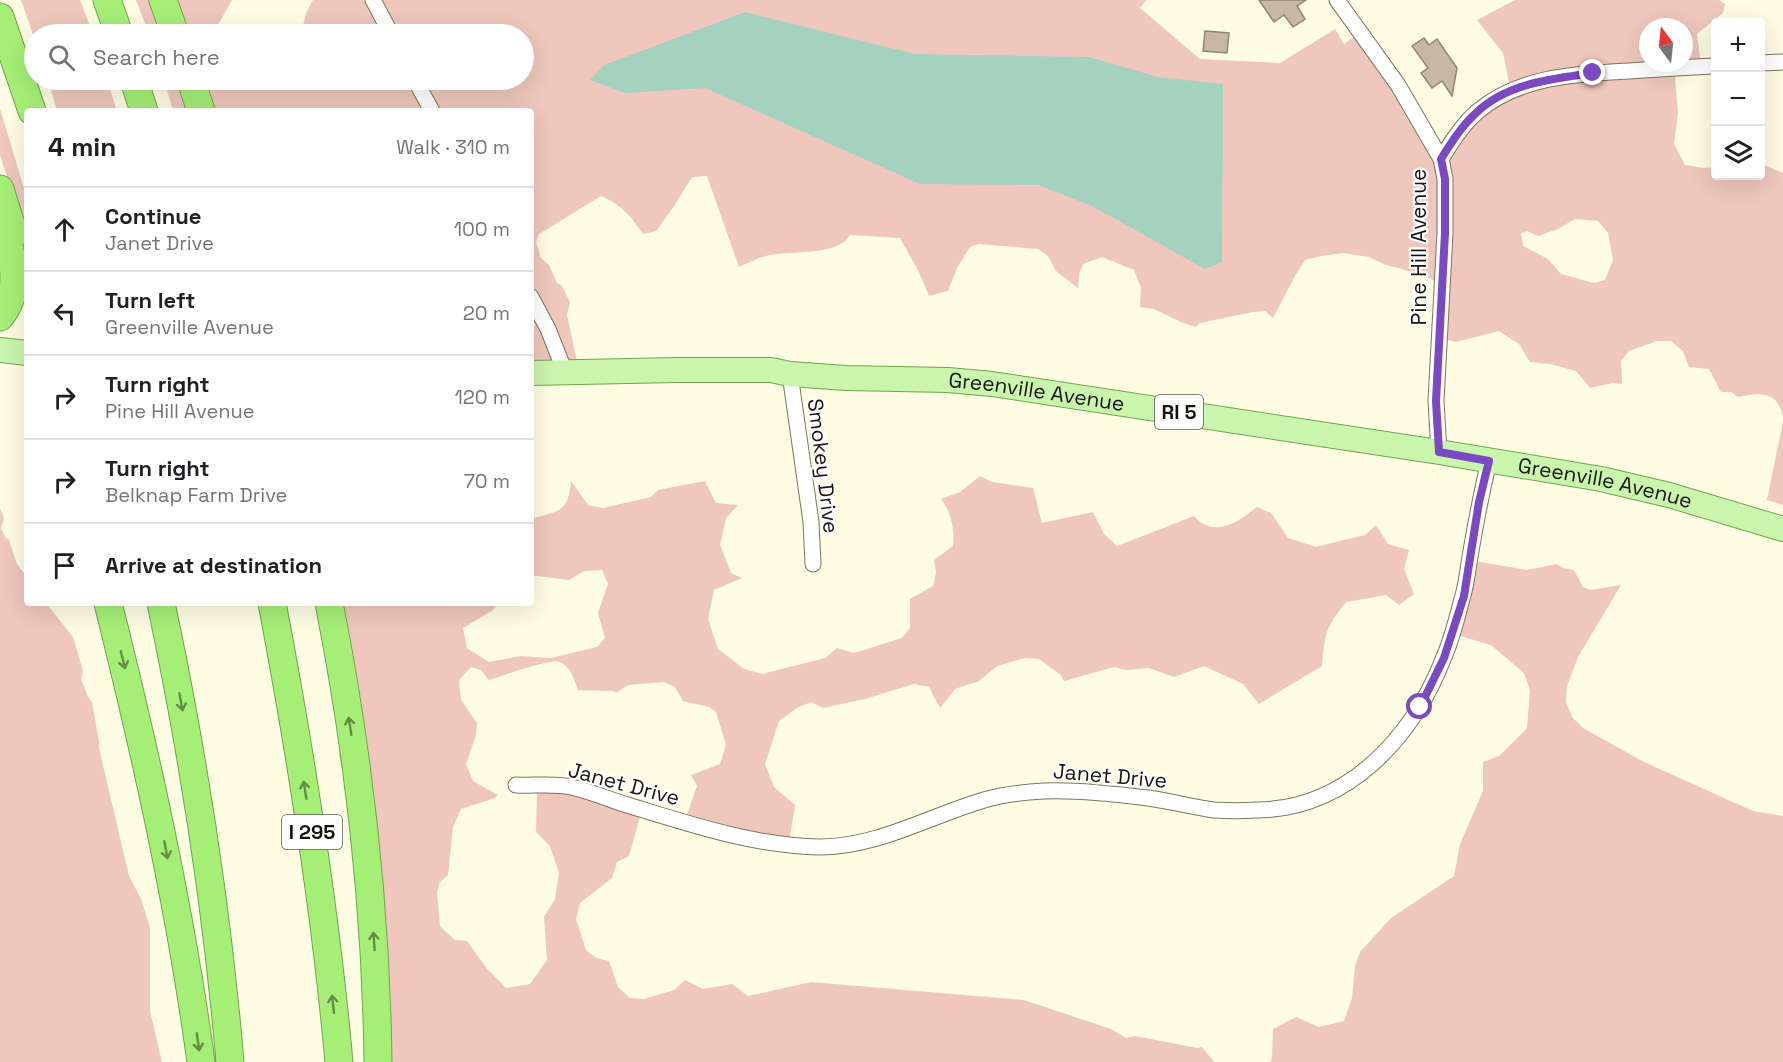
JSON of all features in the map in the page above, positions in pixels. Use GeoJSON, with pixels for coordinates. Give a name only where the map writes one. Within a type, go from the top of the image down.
{"type":"FeatureCollection","features":[{"type":"Feature","properties":{"kind":"highway"},"geometry":{"type":"LineString","coordinates":[[107,0],[115,24]]}},
{"type":"Feature","properties":{"kind":"highway"},"geometry":{"type":"LineString","coordinates":[[163,0],[171,24]]}},
{"type":"Feature","properties":{"kind":"highway"},"geometry":{"type":"LineString","coordinates":[[0,16],[24,87]]}},
{"type":"Feature","properties":{"kind":"highway"},"geometry":{"type":"LineString","coordinates":[[25,90],[31,108]]}},
{"type":"Feature","properties":{"kind":"highway"},"geometry":{"type":"LineString","coordinates":[[137,90],[143,108]]}},
{"type":"Feature","properties":{"kind":"highway"},"geometry":{"type":"LineString","coordinates":[[194,90],[200,108]]}},
{"type":"Feature","properties":{"kind":"highway"},"geometry":{"type":"LineString","coordinates":[[0,189],[24,269]]}},
{"type":"Feature","properties":{"kind":"highway"},"geometry":{"type":"LineString","coordinates":[[0,218],[12,258],[14,280],[14,290],[10,301],[0,317]]}},
{"type":"Feature","properties":{"kind":"highway"},"geometry":{"type":"LineString","coordinates":[[109,606],[160,822],[182,939],[201,1062]]}},
{"type":"Feature","properties":{"kind":"highway"},"geometry":{"type":"LineString","coordinates":[[162,606],[200,814],[230,1062]]}},
{"type":"Feature","properties":{"kind":"highway","name":"I 295"},"geometry":{"type":"LineString","coordinates":[[273,606],[312,834],[339,1062]]}},
{"type":"Feature","properties":{"kind":"highway"},"geometry":{"type":"LineString","coordinates":[[330,606],[343,678],[364,828],[374,936],[378,1062]]}},
{"type":"Feature","properties":{"kind":"main road"},"geometry":{"type":"LineString","coordinates":[[0,350],[24,353]]}},
{"type":"Feature","properties":{"kind":"main road","name":"Greenville Avenue"},"geometry":{"type":"LineString","coordinates":[[534,373],[771,370],[790,374],[846,378],[948,380],[992,384],[1601,479],[1669,495],[1783,528]]}},
{"type":"Feature","properties":{"kind":"street"},"geometry":{"type":"LineString","coordinates":[[373,0],[386,24]]}},
{"type":"Feature","properties":{"kind":"street","name":"Pine Hill Avenue"},"geometry":{"type":"LineString","coordinates":[[1337,0],[1398,85],[1441,159],[1445,179],[1445,233],[1436,401],[1439,452]]}},
{"type":"Feature","properties":{"kind":"street"},"geometry":{"type":"LineString","coordinates":[[1765,63],[1783,62]]}},
{"type":"Feature","properties":{"kind":"street"},"geometry":{"type":"LineString","coordinates":[[1441,159],[1456,136],[1476,113],[1495,99],[1517,88],[1543,80],[1593,73],[1711,66]]}},
{"type":"Feature","properties":{"kind":"street"},"geometry":{"type":"LineString","coordinates":[[420,90],[430,108]]}},
{"type":"Feature","properties":{"kind":"street"},"geometry":{"type":"LineString","coordinates":[[534,303],[548,329],[565,372]]}},
{"type":"Feature","properties":{"kind":"street","name":"Smokey Drive"},"geometry":{"type":"LineString","coordinates":[[790,374],[811,522],[813,564]]}},
{"type":"Feature","properties":{"kind":"street","name":"Janet Drive"},"geometry":{"type":"LineString","coordinates":[[516,785],[568,786],[700,827],[750,838],[820,847],[846,846],[884,836],[984,800],[1015,793],[1087,792],[1149,798],[1214,810],[1260,810],[1292,806],[1318,799],[1341,788],[1366,770],[1391,747],[1420,707],[1444,658],[1464,596],[1479,502],[1489,461]]}},
{"type":"Feature","properties":{"kind":"shaded area"},"geometry":{"type":"Polygon","coordinates":[[[21,0],[80,0],[89,24],[29,24],[21,0]]]}},
{"type":"Feature","properties":{"kind":"shaded area"},"geometry":{"type":"Polygon","coordinates":[[[136,0],[149,0],[158,24],[145,24],[136,0]]]}},
{"type":"Feature","properties":{"kind":"shaded area"},"geometry":{"type":"Polygon","coordinates":[[[160,0],[232,0],[219,24],[169,24],[160,0]]]}},
{"type":"Feature","properties":{"kind":"shaded area"},"geometry":{"type":"Polygon","coordinates":[[[313,0],[1146,0],[1140,8],[1200,59],[1280,63],[1335,29],[1344,44],[1355,36],[1442,152],[1462,132],[1511,92],[1503,53],[1477,20],[1515,0],[1719,0],[1725,4],[1723,13],[1717,18],[1711,18],[1711,23],[1697,34],[1702,71],[1679,74],[1675,77],[1678,113],[1674,144],[1685,165],[1711,167],[1711,180],[1765,180],[1765,165],[1783,173],[1783,416],[1776,402],[1766,395],[1738,397],[1731,392],[1721,392],[1709,369],[1689,367],[1683,351],[1671,341],[1657,341],[1629,351],[1621,361],[1622,384],[1613,383],[1590,388],[1576,371],[1550,364],[1530,362],[1519,344],[1499,331],[1456,342],[1440,338],[1438,287],[1432,279],[1386,265],[1369,257],[1343,253],[1305,260],[1273,318],[1265,311],[1253,312],[1200,323],[1195,327],[1154,309],[1140,307],[1141,288],[1134,270],[1102,257],[1083,264],[1079,274],[1078,288],[1056,271],[1048,256],[1038,249],[979,244],[970,247],[957,268],[948,291],[929,296],[900,238],[850,235],[835,247],[811,252],[775,254],[739,267],[707,176],[692,177],[656,231],[643,234],[625,212],[615,203],[601,196],[539,234],[536,242],[541,258],[549,265],[557,283],[562,286],[570,302],[567,315],[577,361],[534,381],[534,108],[195,108],[190,90],[534,90],[534,24],[303,24],[313,0]],[[1575,219],[1558,229],[1538,236],[1527,231],[1521,233],[1523,246],[1548,259],[1561,274],[1594,283],[1605,280],[1613,260],[1608,233],[1598,221],[1575,219]]]}},
{"type":"Feature","properties":{"kind":"shaded area"},"geometry":{"type":"Polygon","coordinates":[[[745,12],[915,54],[1089,57],[1158,77],[1223,84],[1222,262],[1205,269],[1092,206],[1038,185],[920,184],[705,88],[625,93],[590,80],[604,65],[745,12]]]}},
{"type":"Feature","properties":{"kind":"shaded area"},"geometry":{"type":"Polygon","coordinates":[[[51,90],[110,90],[116,108],[56,108],[51,90]]]}},
{"type":"Feature","properties":{"kind":"shaded area"},"geometry":{"type":"Polygon","coordinates":[[[167,90],[181,90],[186,108],[172,108],[167,90]]]}},
{"type":"Feature","properties":{"kind":"shaded area"},"geometry":{"type":"Polygon","coordinates":[[[0,109],[24,188],[24,231],[0,155],[0,109]]]}},
{"type":"Feature","properties":{"kind":"shaded area"},"geometry":{"type":"Polygon","coordinates":[[[1783,421],[1783,505],[1767,500],[1783,421]]]}},
{"type":"Feature","properties":{"kind":"shaded area"},"geometry":{"type":"Polygon","coordinates":[[[980,476],[992,482],[1033,488],[1042,523],[1093,512],[1104,534],[1117,546],[1194,516],[1210,526],[1226,526],[1257,507],[1271,513],[1288,538],[1316,547],[1365,535],[1376,525],[1388,544],[1409,550],[1404,569],[1414,594],[1399,605],[1386,595],[1346,602],[1327,632],[1322,666],[1259,704],[1243,684],[1204,666],[1174,677],[1149,668],[1126,670],[1114,667],[1064,681],[1061,675],[1039,659],[1025,658],[997,666],[979,681],[955,689],[940,708],[929,687],[914,684],[865,699],[823,708],[811,702],[797,708],[779,721],[765,764],[774,787],[795,805],[788,849],[684,823],[697,786],[691,775],[720,764],[726,745],[716,712],[709,707],[683,701],[675,687],[664,682],[628,685],[616,693],[578,690],[567,667],[555,661],[489,680],[481,670],[471,667],[459,680],[461,700],[477,723],[476,735],[466,764],[473,781],[498,795],[461,809],[453,827],[448,875],[440,882],[437,892],[440,926],[455,940],[467,941],[488,970],[506,988],[530,984],[547,960],[544,917],[555,899],[559,873],[550,846],[536,832],[537,793],[564,793],[580,796],[640,817],[629,856],[617,862],[612,878],[580,903],[576,919],[586,950],[596,958],[609,961],[618,987],[630,998],[644,999],[674,990],[685,980],[703,989],[732,984],[748,996],[811,982],[1024,1000],[1111,1029],[1126,1038],[1135,1036],[1202,1047],[1214,1062],[381,1062],[350,805],[339,756],[340,734],[316,606],[496,606],[463,628],[467,648],[489,662],[521,656],[551,658],[597,647],[605,638],[598,613],[608,584],[602,570],[584,571],[569,580],[534,576],[534,518],[555,512],[564,505],[570,492],[571,481],[588,505],[603,508],[651,497],[658,490],[705,481],[716,503],[738,505],[726,518],[720,545],[731,573],[742,578],[714,590],[708,619],[718,649],[744,669],[762,674],[825,658],[837,648],[854,653],[902,638],[910,628],[910,599],[933,586],[936,573],[934,560],[953,546],[952,521],[941,499],[960,492],[980,476]]]}},
{"type":"Feature","properties":{"kind":"shaded area"},"geometry":{"type":"Polygon","coordinates":[[[0,508],[4,519],[1,528],[9,540],[17,564],[24,573],[24,606],[48,606],[73,637],[83,671],[81,679],[92,702],[99,748],[129,876],[141,899],[150,928],[150,1011],[162,1062],[0,1062],[0,508]]]}},
{"type":"Feature","properties":{"kind":"shaded area"},"geometry":{"type":"Polygon","coordinates":[[[1474,561],[1527,570],[1557,564],[1574,570],[1583,587],[1591,590],[1621,585],[1578,657],[1567,686],[1566,702],[1572,717],[1583,728],[1644,762],[1753,811],[1783,816],[1783,1062],[1270,1062],[1273,1029],[1296,1017],[1319,1027],[1344,1021],[1352,998],[1355,966],[1360,952],[1391,918],[1454,876],[1460,844],[1483,791],[1483,762],[1499,756],[1527,728],[1530,690],[1524,673],[1491,645],[1457,635],[1474,561]]]}},
{"type":"Feature","properties":{"kind":"building"},"geometry":{"type":"Polygon","coordinates":[[[1259,0],[1306,0],[1297,6],[1305,19],[1293,27],[1284,15],[1274,22],[1259,0]]]}},
{"type":"Feature","properties":{"kind":"building"},"geometry":{"type":"Polygon","coordinates":[[[1205,31],[1229,33],[1227,53],[1203,51],[1205,31]]]}},
{"type":"Feature","properties":{"kind":"building"},"geometry":{"type":"Polygon","coordinates":[[[1424,38],[1429,45],[1437,39],[1457,68],[1452,96],[1442,81],[1432,88],[1421,73],[1428,68],[1412,46],[1424,38]]]}},
{"type":"Feature","properties":{"kind":"route"},"geometry":{"type":"LineString","coordinates":[[1420,707],[1444,658],[1464,596],[1479,502],[1489,461],[1439,452],[1436,401],[1445,233],[1445,179],[1441,159],[1456,136],[1476,113],[1495,99],[1517,88],[1543,80],[1593,73]]}}]}
